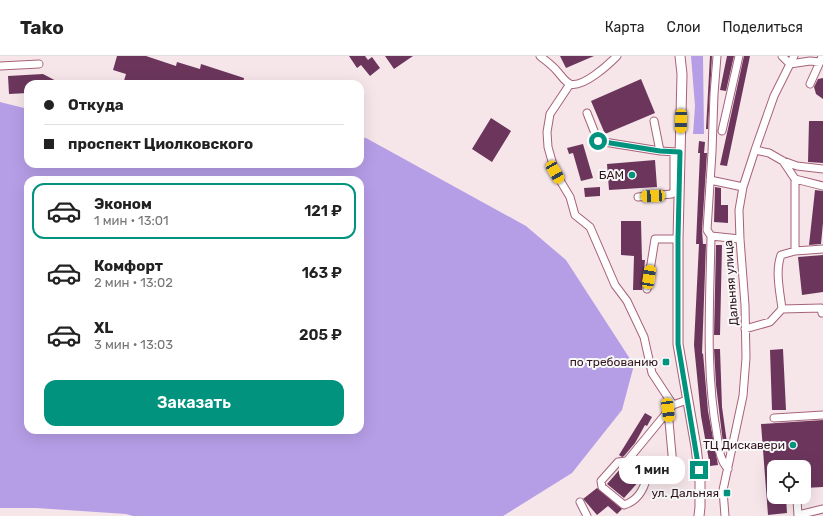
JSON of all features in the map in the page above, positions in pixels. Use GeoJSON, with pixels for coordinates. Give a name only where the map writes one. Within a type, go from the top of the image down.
{"type":"FeatureCollection","features":[{"type":"Feature","properties":{"kind":"main road"},"geometry":{"type":"LineString","coordinates":[[680,56],[682,74],[677,152],[678,344],[696,447],[700,481],[699,516]]}},
{"type":"Feature","properties":{"kind":"street"},"geometry":{"type":"LineString","coordinates":[[540,56],[570,84],[577,84],[591,78],[617,56]]}},
{"type":"Feature","properties":{"kind":"street"},"geometry":{"type":"LineString","coordinates":[[717,56],[707,230],[711,236],[709,346],[713,414],[721,457],[724,464],[728,468]]}},
{"type":"Feature","properties":{"kind":"street"},"geometry":{"type":"LineString","coordinates":[[722,131],[739,56]]}},
{"type":"Feature","properties":{"kind":"street"},"geometry":{"type":"LineString","coordinates":[[782,56],[790,64],[821,59]]}},
{"type":"Feature","properties":{"kind":"street","name":"Дальняя улица"},"geometry":{"type":"LineString","coordinates":[[725,516],[723,490],[743,396],[746,358],[739,210],[743,187],[774,96],[794,56]]}},
{"type":"Feature","properties":{"kind":"street"},"geometry":{"type":"LineString","coordinates":[[810,84],[821,59]]}},
{"type":"Feature","properties":{"kind":"street"},"geometry":{"type":"LineString","coordinates":[[0,66],[39,64]]}},
{"type":"Feature","properties":{"kind":"street"},"geometry":{"type":"LineString","coordinates":[[570,84],[550,114],[547,132],[548,147],[555,172],[570,197],[575,215],[590,227],[615,285],[627,301],[644,337],[652,373],[671,408],[674,477]]}},
{"type":"Feature","properties":{"kind":"street"},"geometry":{"type":"LineString","coordinates":[[587,113],[598,141],[660,151],[677,152],[674,190],[672,194],[638,197]]}},
{"type":"Feature","properties":{"kind":"street"},"geometry":{"type":"LineString","coordinates":[[654,121],[660,151]]}},
{"type":"Feature","properties":{"kind":"street"},"geometry":{"type":"LineString","coordinates":[[755,150],[769,153],[783,161],[797,166],[823,169]]}},
{"type":"Feature","properties":{"kind":"street"},"geometry":{"type":"LineString","coordinates":[[783,161],[795,179],[796,251]]}},
{"type":"Feature","properties":{"kind":"street"},"geometry":{"type":"LineString","coordinates":[[795,179],[823,186]]}},
{"type":"Feature","properties":{"kind":"street"},"geometry":{"type":"LineString","coordinates":[[710,180],[743,187]]}},
{"type":"Feature","properties":{"kind":"street"},"geometry":{"type":"LineString","coordinates":[[711,236],[740,238]]}},
{"type":"Feature","properties":{"kind":"street"},"geometry":{"type":"LineString","coordinates":[[647,289],[655,239],[678,239]]}},
{"type":"Feature","properties":{"kind":"street"},"geometry":{"type":"LineString","coordinates":[[782,309],[778,262],[781,255],[796,251],[823,248]]}},
{"type":"Feature","properties":{"kind":"street"},"geometry":{"type":"LineString","coordinates":[[745,329],[770,322],[782,309],[821,308],[823,313]]}},
{"type":"Feature","properties":{"kind":"street"},"geometry":{"type":"LineString","coordinates":[[627,461],[646,476],[645,488],[632,503],[624,505],[602,487],[601,481],[618,462],[627,461],[671,408],[687,400]]}},
{"type":"Feature","properties":{"kind":"street"},"geometry":{"type":"LineString","coordinates":[[774,418],[823,415]]}},
{"type":"Feature","properties":{"kind":"street"},"geometry":{"type":"LineString","coordinates":[[580,502],[587,516]]}},
{"type":"Feature","properties":{"kind":"street"},"geometry":{"type":"LineString","coordinates":[[798,504],[798,516],[823,509]]}},
{"type":"Feature","properties":{"kind":"shaded area"},"geometry":{"type":"Polygon","coordinates":[[[691,56],[703,56],[704,134],[693,134],[695,106],[691,56]]]}},
{"type":"Feature","properties":{"kind":"shaded area"},"geometry":{"type":"Polygon","coordinates":[[[0,102],[24,108],[24,168],[364,168],[364,138],[366,138],[526,226],[566,260],[634,365],[622,410],[572,473],[503,516],[133,516],[126,514],[36,508],[0,508],[0,102]]]}},
{"type":"Feature","properties":{"kind":"building"},"geometry":{"type":"Polygon","coordinates":[[[117,56],[146,56],[176,66],[177,62],[200,69],[201,64],[244,78],[244,80],[124,80],[126,74],[113,70],[117,56]]]}},
{"type":"Feature","properties":{"kind":"building"},"geometry":{"type":"Polygon","coordinates":[[[349,56],[365,56],[368,60],[372,57],[380,68],[370,76],[361,65],[357,68],[349,56]]]}},
{"type":"Feature","properties":{"kind":"building"},"geometry":{"type":"Polygon","coordinates":[[[385,56],[413,56],[394,69],[385,56]]]}},
{"type":"Feature","properties":{"kind":"building"},"geometry":{"type":"Polygon","coordinates":[[[560,56],[594,56],[566,68],[560,56]]]}},
{"type":"Feature","properties":{"kind":"building"},"geometry":{"type":"Polygon","coordinates":[[[710,56],[712,56],[708,129],[706,129],[710,56]]]}},
{"type":"Feature","properties":{"kind":"building"},"geometry":{"type":"Polygon","coordinates":[[[727,56],[734,56],[726,91],[720,90],[727,56]]]}},
{"type":"Feature","properties":{"kind":"building"},"geometry":{"type":"Polygon","coordinates":[[[744,56],[750,56],[727,166],[720,165],[744,56]]]}},
{"type":"Feature","properties":{"kind":"building"},"geometry":{"type":"Polygon","coordinates":[[[43,74],[54,80],[24,80],[24,93],[9,94],[8,76],[43,74]]]}},
{"type":"Feature","properties":{"kind":"building"},"geometry":{"type":"Polygon","coordinates":[[[823,78],[823,99],[816,94],[814,87],[818,79],[823,78]]]}},
{"type":"Feature","properties":{"kind":"building"},"geometry":{"type":"Polygon","coordinates":[[[641,79],[655,113],[605,134],[591,101],[641,79]]]}},
{"type":"Feature","properties":{"kind":"building"},"geometry":{"type":"Polygon","coordinates":[[[491,118],[511,131],[492,162],[472,149],[491,118]]]}},
{"type":"Feature","properties":{"kind":"building"},"geometry":{"type":"Polygon","coordinates":[[[809,121],[823,121],[823,163],[808,162],[809,121]]]}},
{"type":"Feature","properties":{"kind":"building"},"geometry":{"type":"Polygon","coordinates":[[[699,141],[705,142],[704,153],[707,153],[702,230],[703,244],[706,244],[702,354],[703,353],[708,411],[718,465],[710,466],[701,416],[694,345],[699,244],[696,244],[700,153],[698,153],[699,141]]]}},
{"type":"Feature","properties":{"kind":"building"},"geometry":{"type":"Polygon","coordinates":[[[583,144],[593,178],[581,181],[573,153],[569,154],[567,148],[583,144]]]}},
{"type":"Feature","properties":{"kind":"building","name":"БАМ"},"geometry":{"type":"Polygon","coordinates":[[[655,160],[657,187],[609,190],[607,164],[655,160]]]}},
{"type":"Feature","properties":{"kind":"building"},"geometry":{"type":"Polygon","coordinates":[[[600,187],[600,196],[585,197],[584,188],[600,187]]]}},
{"type":"Feature","properties":{"kind":"building"},"geometry":{"type":"Polygon","coordinates":[[[715,187],[721,188],[721,205],[728,205],[728,223],[714,222],[715,187]]]}},
{"type":"Feature","properties":{"kind":"building"},"geometry":{"type":"Polygon","coordinates":[[[815,190],[823,191],[823,223],[821,244],[809,245],[815,190]]]}},
{"type":"Feature","properties":{"kind":"building"},"geometry":{"type":"Polygon","coordinates":[[[621,221],[641,221],[642,260],[645,260],[642,290],[633,290],[634,256],[621,255],[621,221]]]}},
{"type":"Feature","properties":{"kind":"building"},"geometry":{"type":"Polygon","coordinates":[[[716,245],[722,245],[720,335],[714,335],[716,245]]]}},
{"type":"Feature","properties":{"kind":"building"},"geometry":{"type":"Polygon","coordinates":[[[823,255],[823,292],[802,295],[798,257],[823,255]]]}},
{"type":"Feature","properties":{"kind":"building"},"geometry":{"type":"Polygon","coordinates":[[[714,349],[720,349],[722,407],[727,443],[723,443],[716,385],[714,349]]]}},
{"type":"Feature","properties":{"kind":"building"},"geometry":{"type":"Polygon","coordinates":[[[783,349],[786,410],[772,410],[770,350],[783,349]]]}},
{"type":"Feature","properties":{"kind":"building"},"geometry":{"type":"Polygon","coordinates":[[[645,413],[652,417],[647,426],[645,425],[635,443],[622,457],[619,455],[645,413]]]}},
{"type":"Feature","properties":{"kind":"building","name":"ТЦ Дискавери"},"geometry":{"type":"Polygon","coordinates":[[[823,420],[823,487],[811,488],[811,460],[767,460],[767,502],[761,424],[823,420]]]}},
{"type":"Feature","properties":{"kind":"building"},"geometry":{"type":"Polygon","coordinates":[[[626,466],[641,479],[624,498],[607,484],[622,467],[626,466]]]}},
{"type":"Feature","properties":{"kind":"building"},"geometry":{"type":"Polygon","coordinates":[[[597,488],[622,509],[617,514],[608,506],[597,515],[583,499],[597,488]]]}},
{"type":"Feature","properties":{"kind":"building","name":"ТЦ Дискавери"},"geometry":{"type":"Polygon","coordinates":[[[767,504],[786,504],[787,513],[768,515],[767,504]]]}},
{"type":"Feature","properties":{"kind":"place","name":"БАМ"},"geometry":{"type":"Point","coordinates":[632,175]}},
{"type":"Feature","properties":{"kind":"place","name":"по требованию"},"geometry":{"type":"Point","coordinates":[666,362]}},
{"type":"Feature","properties":{"kind":"place","name":"ТЦ Дискавери"},"geometry":{"type":"Point","coordinates":[793,445]}},
{"type":"Feature","properties":{"kind":"place","name":"ул. Дальняя"},"geometry":{"type":"Point","coordinates":[727,493]}},
{"type":"Feature","properties":{"kind":"route"},"geometry":{"type":"LineString","coordinates":[[598,141],[660,151],[680,152],[678,344],[699,470]]}}]}
